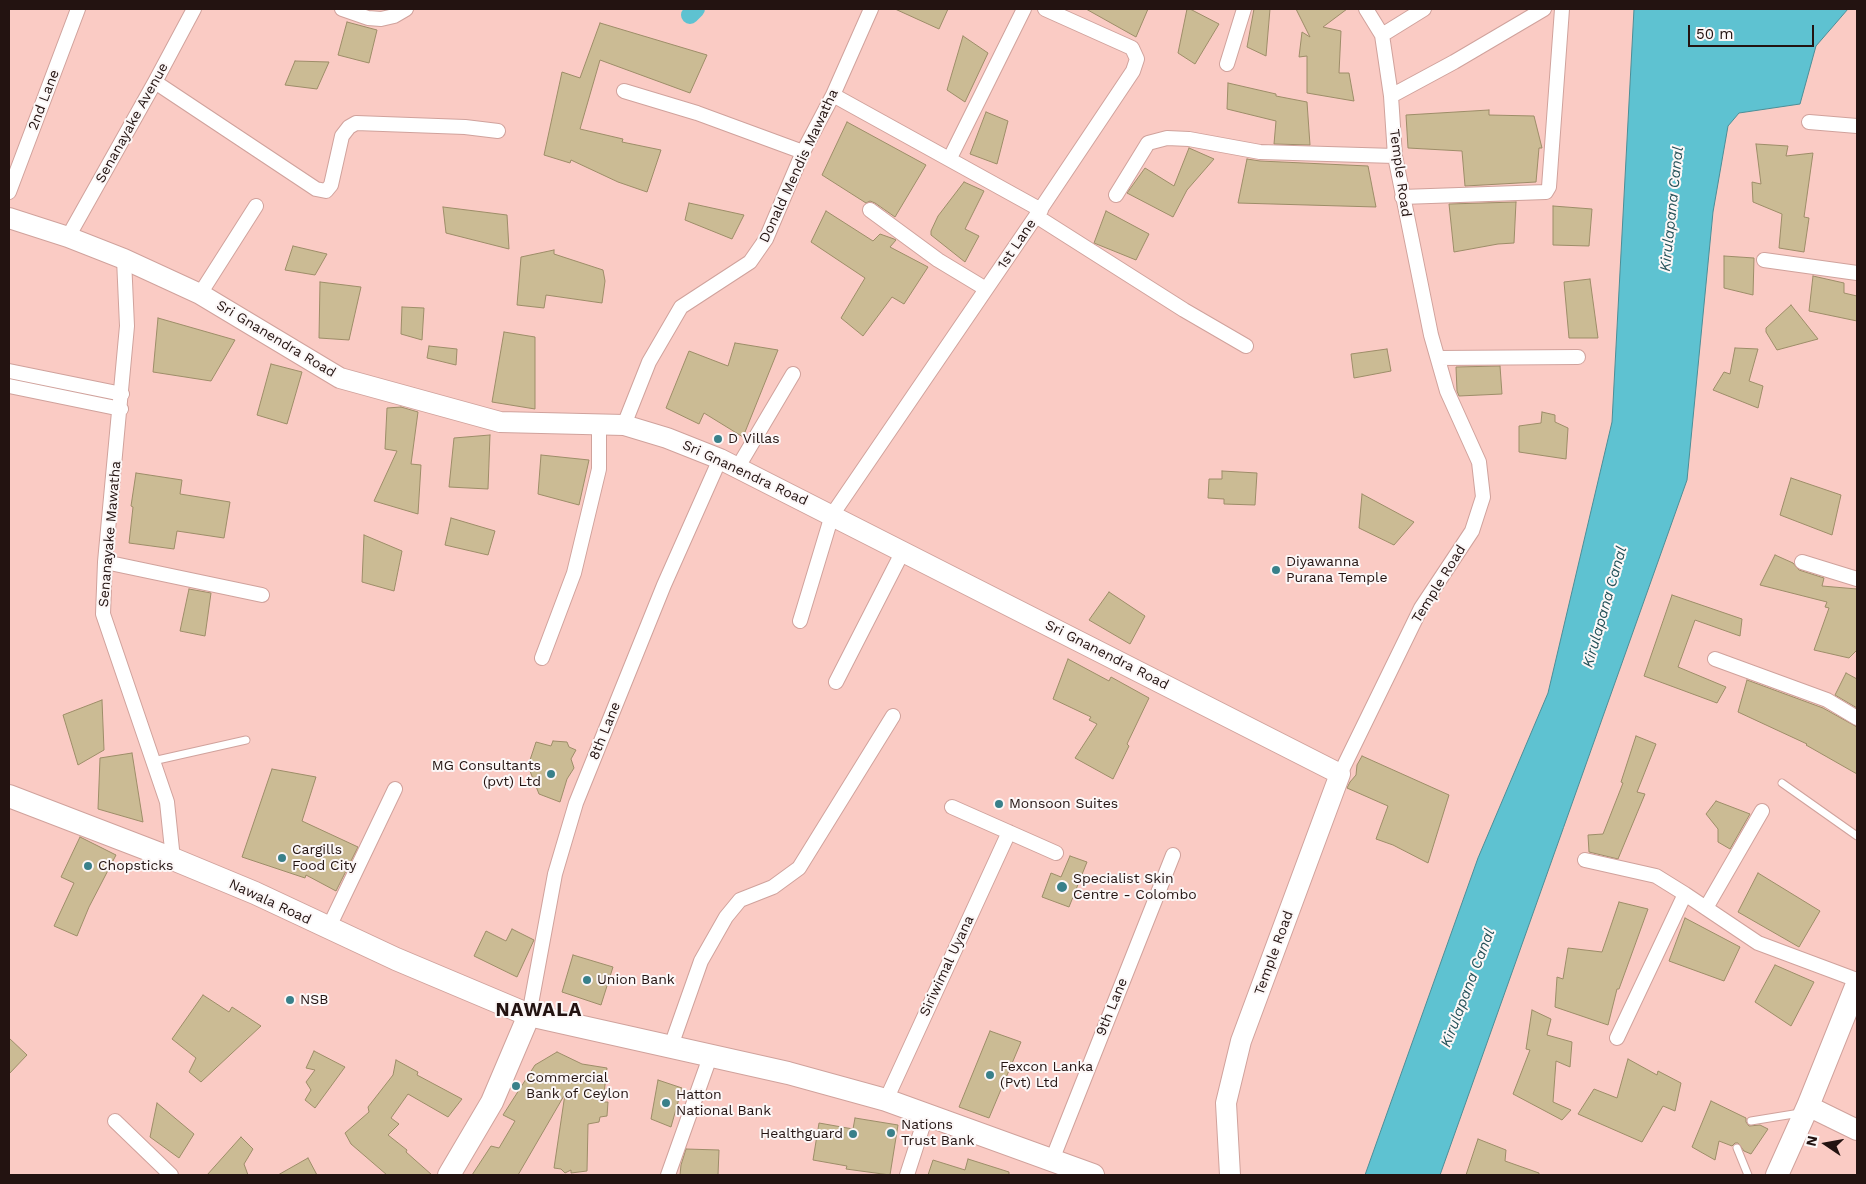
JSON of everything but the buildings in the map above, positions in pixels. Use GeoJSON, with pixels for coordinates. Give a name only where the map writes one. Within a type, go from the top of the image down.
{"type":"FeatureCollection","features":[{"type":"Feature","properties":{"kind":"main road","name":"Nawala Road"},"geometry":{"type":"LineString","coordinates":[[9,796],[173,859],[255,893],[456,985],[529,1015],[788,1073],[886,1100],[1093,1175]]}},
{"type":"Feature","properties":{"kind":"main road"},"geometry":{"type":"LineString","coordinates":[[1777,1175],[1807,1109],[1857,984]]}},
{"type":"Feature","properties":{"kind":"main road"},"geometry":{"type":"LineString","coordinates":[[449,1175],[492,1102],[529,1015]]}},
{"type":"Feature","properties":{"kind":"street","name":"2nd Lane"},"geometry":{"type":"LineString","coordinates":[[9,192],[78,9]]}},
{"type":"Feature","properties":{"kind":"street","name":"Senanayake Avenue"},"geometry":{"type":"LineString","coordinates":[[68,237],[194,9]]}},
{"type":"Feature","properties":{"kind":"street"},"geometry":{"type":"LineString","coordinates":[[342,9],[368,18],[381,19],[394,16],[406,9]]}},
{"type":"Feature","properties":{"kind":"street","name":"Donald Mendis Mawatha"},"geometry":{"type":"LineString","coordinates":[[624,425],[649,362],[681,307],[750,262],[766,239],[803,152],[834,95],[871,9]]}},
{"type":"Feature","properties":{"kind":"street"},"geometry":{"type":"LineString","coordinates":[[950,158],[1024,9]]}},
{"type":"Feature","properties":{"kind":"street","name":"1st Lane"},"geometry":{"type":"LineString","coordinates":[[800,620],[832,515],[1039,213],[1133,71],[1137,59],[1132,48],[1045,9]]}},
{"type":"Feature","properties":{"kind":"street"},"geometry":{"type":"LineString","coordinates":[[1227,64],[1244,9]]}},
{"type":"Feature","properties":{"kind":"street","name":"Temple Road"},"geometry":{"type":"LineString","coordinates":[[1230,1175],[1226,1103],[1241,1041],[1340,774],[1421,608],[1472,530],[1483,497],[1479,462],[1447,390],[1438,358],[1402,197],[1382,35],[1366,9]]}},
{"type":"Feature","properties":{"kind":"street"},"geometry":{"type":"LineString","coordinates":[[1382,35],[1424,9]]}},
{"type":"Feature","properties":{"kind":"street"},"geometry":{"type":"LineString","coordinates":[[1391,96],[1454,62],[1544,9]]}},
{"type":"Feature","properties":{"kind":"street"},"geometry":{"type":"LineString","coordinates":[[1402,197],[1546,192],[1549,187],[1562,9]]}},
{"type":"Feature","properties":{"kind":"street"},"geometry":{"type":"LineString","coordinates":[[155,82],[316,189],[326,191],[331,185],[342,136],[349,127],[356,123],[464,127],[498,131]]}},
{"type":"Feature","properties":{"kind":"street"},"geometry":{"type":"LineString","coordinates":[[624,91],[697,114],[803,152]]}},
{"type":"Feature","properties":{"kind":"street"},"geometry":{"type":"LineString","coordinates":[[834,95],[950,158],[1039,213],[1184,310],[1246,346]]}},
{"type":"Feature","properties":{"kind":"street"},"geometry":{"type":"LineString","coordinates":[[1809,122],[1857,126]]}},
{"type":"Feature","properties":{"kind":"street"},"geometry":{"type":"LineString","coordinates":[[1116,194],[1148,143],[1167,138],[1189,139],[1260,152],[1396,156]]}},
{"type":"Feature","properties":{"kind":"street"},"geometry":{"type":"LineString","coordinates":[[200,294],[256,206]]}},
{"type":"Feature","properties":{"kind":"street"},"geometry":{"type":"LineString","coordinates":[[870,210],[938,260],[986,289]]}},
{"type":"Feature","properties":{"kind":"street","name":"Sri Gnanendra Road"},"geometry":{"type":"LineString","coordinates":[[9,218],[68,237],[124,259],[200,294],[340,378],[500,422],[624,425],[667,438],[729,463],[1340,774]]}},
{"type":"Feature","properties":{"kind":"street","name":"Senanayake Mawatha"},"geometry":{"type":"LineString","coordinates":[[124,259],[127,326],[105,562],[103,614],[167,802],[173,859]]}},
{"type":"Feature","properties":{"kind":"street"},"geometry":{"type":"LineString","coordinates":[[1764,260],[1857,273]]}},
{"type":"Feature","properties":{"kind":"street"},"geometry":{"type":"LineString","coordinates":[[1438,358],[1578,357]]}},
{"type":"Feature","properties":{"kind":"street"},"geometry":{"type":"LineString","coordinates":[[9,372],[122,394]]}},
{"type":"Feature","properties":{"kind":"street","name":"8th Lane"},"geometry":{"type":"LineString","coordinates":[[529,1015],[555,874],[576,803],[664,585],[729,463],[793,374]]}},
{"type":"Feature","properties":{"kind":"street"},"geometry":{"type":"LineString","coordinates":[[9,386],[120,409]]}},
{"type":"Feature","properties":{"kind":"street"},"geometry":{"type":"LineString","coordinates":[[542,658],[574,573],[599,469],[599,425]]}},
{"type":"Feature","properties":{"kind":"street"},"geometry":{"type":"LineString","coordinates":[[836,682],[903,551]]}},
{"type":"Feature","properties":{"kind":"street"},"geometry":{"type":"LineString","coordinates":[[105,562],[262,595]]}},
{"type":"Feature","properties":{"kind":"street"},"geometry":{"type":"LineString","coordinates":[[1802,562],[1857,579]]}},
{"type":"Feature","properties":{"kind":"street"},"geometry":{"type":"LineString","coordinates":[[1715,659],[1827,700],[1857,718]]}},
{"type":"Feature","properties":{"kind":"street"},"geometry":{"type":"LineString","coordinates":[[671,1046],[701,961],[726,917],[740,900],[773,887],[799,868],[893,716]]}},
{"type":"Feature","properties":{"kind":"street"},"geometry":{"type":"LineString","coordinates":[[328,928],[395,789]]}},
{"type":"Feature","properties":{"kind":"street"},"geometry":{"type":"LineString","coordinates":[[952,807],[1056,853]]}},
{"type":"Feature","properties":{"kind":"street"},"geometry":{"type":"LineString","coordinates":[[1706,908],[1762,811]]}},
{"type":"Feature","properties":{"kind":"street","name":"Siriwimal Uyana"},"geometry":{"type":"LineString","coordinates":[[886,1100],[1008,832]]}},
{"type":"Feature","properties":{"kind":"street","name":"9th Lane"},"geometry":{"type":"LineString","coordinates":[[1052,1160],[1173,855]]}},
{"type":"Feature","properties":{"kind":"street"},"geometry":{"type":"LineString","coordinates":[[1585,860],[1656,876],[1758,943],[1857,980]]}},
{"type":"Feature","properties":{"kind":"street"},"geometry":{"type":"LineString","coordinates":[[1617,1038],[1685,894]]}},
{"type":"Feature","properties":{"kind":"street"},"geometry":{"type":"LineString","coordinates":[[668,1175],[710,1056]]}},
{"type":"Feature","properties":{"kind":"street"},"geometry":{"type":"LineString","coordinates":[[1807,1109],[1857,1130]]}},
{"type":"Feature","properties":{"kind":"street"},"geometry":{"type":"LineString","coordinates":[[907,1175],[926,1116]]}},
{"type":"Feature","properties":{"kind":"street"},"geometry":{"type":"LineString","coordinates":[[115,1121],[172,1175]]}},
{"type":"Feature","properties":{"kind":"lane"},"geometry":{"type":"LineString","coordinates":[[153,761],[246,740]]}},
{"type":"Feature","properties":{"kind":"lane"},"geometry":{"type":"LineString","coordinates":[[1782,783],[1857,836]]}},
{"type":"Feature","properties":{"kind":"lane"},"geometry":{"type":"LineString","coordinates":[[1751,1121],[1807,1109]]}},
{"type":"Feature","properties":{"kind":"lane"},"geometry":{"type":"LineString","coordinates":[[1737,1148],[1748,1175]]}},
{"type":"Feature","properties":{"kind":"water","name":"Kirulapana Canal"},"geometry":{"type":"Polygon","coordinates":[[[1634,9],[1848,9],[1816,46],[1800,104],[1739,113],[1728,126],[1713,212],[1687,480],[1440,1175],[1365,1175],[1478,858],[1548,693],[1612,422],[1634,9]]]}},
{"type":"Feature","properties":{"kind":"waterway"},"geometry":{"type":"LineString","coordinates":[[690,15],[696,9]]}},
{"type":"Feature","properties":{"kind":"place","name":"D Villas"},"geometry":{"type":"Point","coordinates":[718,439]}},
{"type":"Feature","properties":{"kind":"place","name":"Diyawanna Purana Temple"},"geometry":{"type":"Point","coordinates":[1276,570]}},
{"type":"Feature","properties":{"kind":"place","name":"MG Consultants (pvt) Ltd"},"geometry":{"type":"Point","coordinates":[551,774]}},
{"type":"Feature","properties":{"kind":"place","name":"Monsoon Suites"},"geometry":{"type":"Point","coordinates":[999,804]}},
{"type":"Feature","properties":{"kind":"place","name":"Cargills Food City"},"geometry":{"type":"Point","coordinates":[282,858]}},
{"type":"Feature","properties":{"kind":"place","name":"Chopsticks"},"geometry":{"type":"Point","coordinates":[88,866]}},
{"type":"Feature","properties":{"kind":"place","name":"Specialist Skin Centre - Colombo"},"geometry":{"type":"Point","coordinates":[1062,887]}},
{"type":"Feature","properties":{"kind":"place","name":"Union Bank"},"geometry":{"type":"Point","coordinates":[587,980]}},
{"type":"Feature","properties":{"kind":"place","name":"NSB"},"geometry":{"type":"Point","coordinates":[290,1000]}},
{"type":"Feature","properties":{"kind":"place","name":"Fexcon Lanka (Pvt) Ltd"},"geometry":{"type":"Point","coordinates":[990,1075]}},
{"type":"Feature","properties":{"kind":"place","name":"Commercial Bank of Ceylon"},"geometry":{"type":"Point","coordinates":[516,1086]}},
{"type":"Feature","properties":{"kind":"place","name":"Hatton National Bank"},"geometry":{"type":"Point","coordinates":[666,1103]}},
{"type":"Feature","properties":{"kind":"place","name":"Nations Trust Bank"},"geometry":{"type":"Point","coordinates":[891,1133]}},
{"type":"Feature","properties":{"kind":"place","name":"Healthguard"},"geometry":{"type":"Point","coordinates":[853,1134]}},
{"type":"Feature","properties":{"kind":"district","name":"NAWALA"},"geometry":{"type":"Point","coordinates":[539,1010]}}]}
